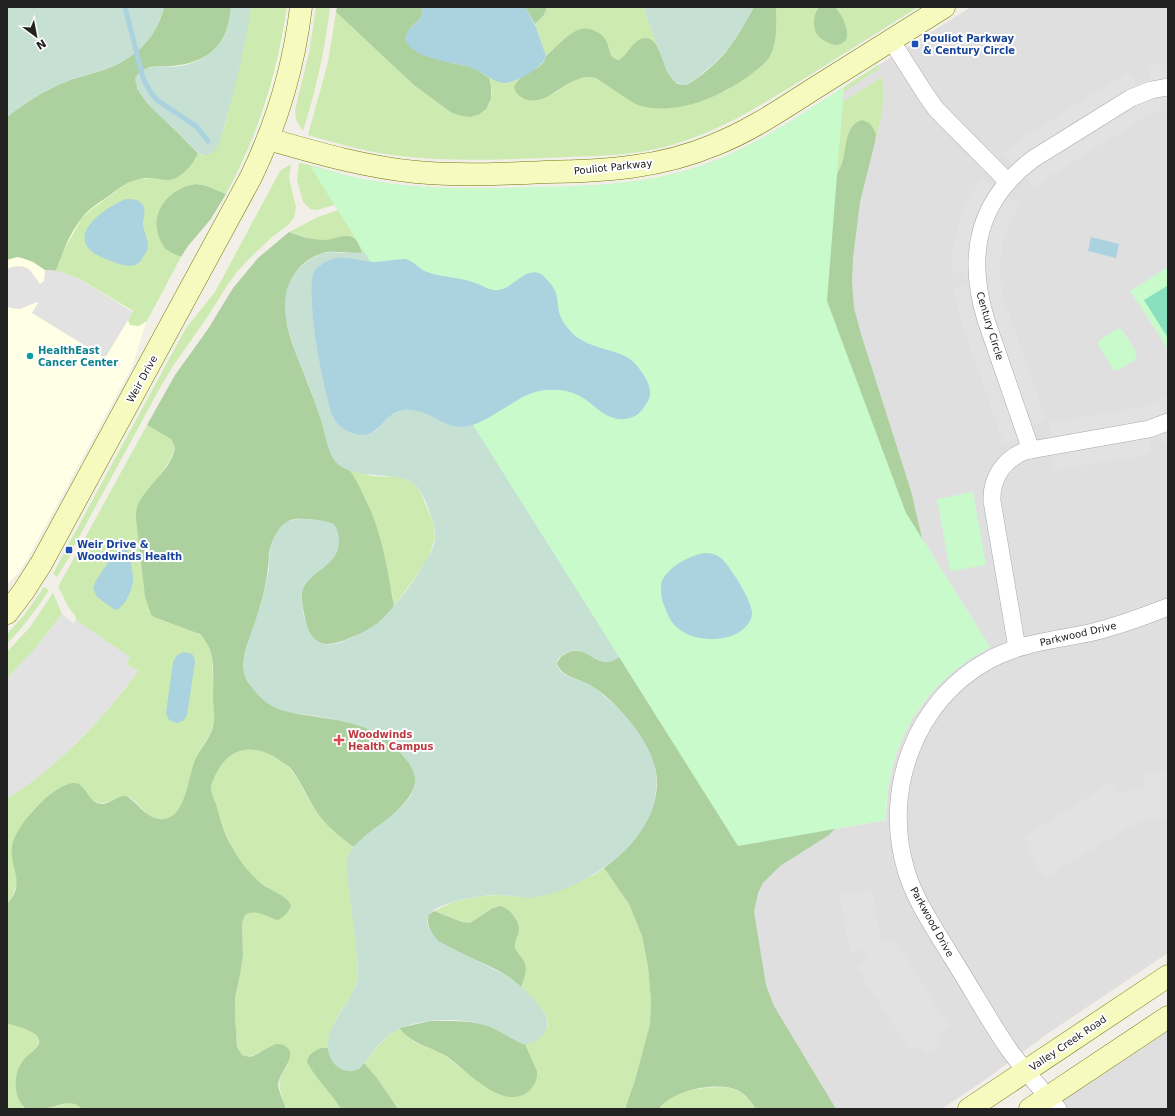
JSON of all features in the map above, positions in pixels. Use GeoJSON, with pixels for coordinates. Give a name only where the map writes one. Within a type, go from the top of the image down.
{"type":"FeatureCollection","features":[{"type":"Feature","properties":{"kind":"street","name":"Weir Drive"},"geometry":{"type":"LineString","coordinates":[[7,613],[28,585],[44,559],[242,195],[268,139],[282,98],[290,70],[301,7]]}},
{"type":"Feature","properties":{"kind":"street","name":"Pouliot Parkway"},"geometry":{"type":"LineString","coordinates":[[268,139],[364,164],[430,173],[463,174],[569,172],[639,166],[669,160],[700,151],[742,132],[779,111],[944,7]]}},
{"type":"Feature","properties":{"kind":"street"},"geometry":{"type":"LineString","coordinates":[[891,40],[936,109],[1008,182]]}},
{"type":"Feature","properties":{"kind":"street","name":"Century Circle"},"geometry":{"type":"LineString","coordinates":[[1030,450],[982,308],[977,276],[977,251],[981,229],[991,204],[1008,182],[1025,165],[1126,101],[1144,92],[1168,87]]}},
{"type":"Feature","properties":{"kind":"street"},"geometry":{"type":"LineString","coordinates":[[1017,648],[992,496],[994,482],[1002,467],[1014,456],[1030,450],[1144,430],[1160,426],[1168,422]]}},
{"type":"Feature","properties":{"kind":"street","name":"Parkwood Drive"},"geometry":{"type":"LineString","coordinates":[[1053,1103],[1010,1051],[918,900],[909,879],[900,844],[898,814],[902,781],[907,760],[916,736],[929,715],[943,697],[966,676],[988,661],[1017,648],[1107,628],[1140,618],[1168,607]]}},
{"type":"Feature","properties":{"kind":"street","name":"Valley Creek Road"},"geometry":{"type":"LineString","coordinates":[[969,1109],[1168,976]]}},
{"type":"Feature","properties":{"kind":"street"},"geometry":{"type":"LineString","coordinates":[[1030,1109],[1053,1103],[1168,1017]]}},
{"type":"Feature","properties":{"kind":"shaded area"},"geometry":{"type":"Polygon","coordinates":[[[7,7],[287,7],[283,37],[274,78],[264,109],[245,157],[214,215],[188,246],[181,257],[146,322],[133,365],[28,558],[18,573],[7,584],[7,7]]]}},
{"type":"Feature","properties":{"kind":"shaded area"},"geometry":{"type":"Polygon","coordinates":[[[7,7],[164,7],[155,30],[141,48],[132,55],[112,67],[76,78],[51,88],[29,101],[7,117],[7,7]]]}},
{"type":"Feature","properties":{"kind":"shaded area"},"geometry":{"type":"Polygon","coordinates":[[[231,7],[251,7],[242,57],[220,141],[217,148],[212,153],[202,155],[198,153],[149,105],[140,93],[135,78],[139,73],[148,68],[179,66],[201,59],[209,54],[217,47],[227,29],[231,7]]]}},
{"type":"Feature","properties":{"kind":"shaded area"},"geometry":{"type":"Polygon","coordinates":[[[643,7],[754,7],[738,34],[721,57],[698,77],[684,85],[675,82],[667,72],[643,7]]]}},
{"type":"Feature","properties":{"kind":"shaded area"},"geometry":{"type":"Polygon","coordinates":[[[971,7],[1168,7],[1168,953],[1047,1034],[989,1077],[942,1109],[833,1109],[762,997],[738,846],[886,820],[888,790],[893,765],[901,741],[912,719],[933,690],[948,675],[962,664],[990,647],[906,513],[827,301],[844,87],[971,7]]]}},
{"type":"Feature","properties":{"kind":"shaded area"},"geometry":{"type":"Polygon","coordinates":[[[1168,63],[1168,110],[1156,112],[1145,117],[1052,175],[1035,188],[1002,154],[1016,142],[1128,72],[1138,84],[1151,78],[1147,65],[1168,63]]]}},
{"type":"Feature","properties":{"kind":"shaded area"},"geometry":{"type":"Polygon","coordinates":[[[982,179],[1020,205],[1011,221],[1003,242],[999,267],[1004,300],[1046,419],[1034,424],[1035,433],[1004,444],[961,321],[953,288],[966,286],[968,284],[966,273],[952,273],[953,249],[962,214],[972,193],[982,179]]]}},
{"type":"Feature","properties":{"kind":"shaded area"},"geometry":{"type":"Polygon","coordinates":[[[372,251],[620,657],[611,662],[606,662],[595,659],[586,653],[576,650],[560,657],[557,662],[558,667],[565,674],[595,688],[635,727],[652,757],[655,768],[656,783],[655,798],[651,813],[636,838],[626,850],[614,860],[589,877],[551,894],[536,897],[489,895],[459,900],[432,911],[428,916],[428,926],[440,942],[509,977],[531,995],[544,1012],[547,1020],[547,1028],[539,1039],[535,1042],[526,1044],[490,1027],[467,1021],[426,1021],[413,1024],[392,1033],[378,1045],[359,1069],[354,1071],[345,1071],[337,1066],[331,1059],[328,1044],[329,1035],[333,1025],[354,989],[358,976],[348,883],[347,859],[354,847],[363,838],[405,803],[412,793],[415,779],[412,768],[403,755],[394,745],[372,731],[348,722],[285,711],[268,704],[258,695],[245,676],[244,665],[247,645],[265,588],[269,569],[269,554],[271,546],[278,530],[285,523],[302,519],[317,520],[334,524],[337,530],[339,543],[335,555],[327,565],[312,577],[304,587],[302,596],[303,612],[311,634],[315,639],[326,644],[342,642],[362,633],[387,615],[421,570],[433,547],[435,531],[428,507],[421,492],[413,483],[402,478],[350,471],[342,467],[333,458],[328,447],[321,420],[309,385],[291,339],[287,322],[285,306],[287,290],[293,276],[305,263],[321,254],[326,253],[354,253],[372,251]],[[355,260],[321,264],[312,278],[311,289],[314,325],[329,404],[336,420],[374,432],[397,412],[414,410],[429,414],[459,427],[475,424],[375,262],[355,260]]]}},
{"type":"Feature","properties":{"kind":"shaded area"},"geometry":{"type":"Polygon","coordinates":[[[19,266],[30,270],[40,284],[44,281],[45,270],[59,271],[80,279],[133,312],[105,358],[32,313],[38,303],[37,302],[20,309],[7,306],[7,269],[19,266]]]}},
{"type":"Feature","properties":{"kind":"shaded area"},"geometry":{"type":"Polygon","coordinates":[[[1168,396],[1168,448],[1162,440],[1158,438],[1149,441],[1151,454],[1054,470],[1048,437],[1050,434],[1049,423],[1148,406],[1168,396]]]}},
{"type":"Feature","properties":{"kind":"shaded area"},"geometry":{"type":"Polygon","coordinates":[[[62,614],[73,623],[76,620],[130,657],[126,664],[138,671],[106,712],[69,750],[37,778],[7,799],[7,678],[35,649],[62,614]]]}},
{"type":"Feature","properties":{"kind":"shaded area"},"geometry":{"type":"Polygon","coordinates":[[[1168,769],[1168,817],[1144,820],[1132,825],[1045,878],[1028,851],[1028,845],[1023,837],[1112,782],[1118,792],[1121,793],[1143,787],[1144,783],[1142,774],[1168,769]]]}},
{"type":"Feature","properties":{"kind":"shaded area"},"geometry":{"type":"Polygon","coordinates":[[[872,889],[881,941],[885,943],[894,938],[949,1026],[938,1035],[942,1044],[927,1053],[921,1045],[910,1051],[856,967],[867,959],[868,957],[865,951],[850,952],[840,895],[872,889]]]}},
{"type":"Feature","properties":{"kind":"shaded area"},"geometry":{"type":"Polygon","coordinates":[[[1168,1017],[1168,1109],[1030,1109],[1168,1017]]]}},
{"type":"Feature","properties":{"kind":"green space"},"geometry":{"type":"Polygon","coordinates":[[[164,7],[231,7],[230,19],[223,39],[210,53],[192,62],[176,66],[149,67],[137,88],[153,108],[198,153],[193,162],[186,171],[172,180],[144,178],[130,182],[92,208],[85,214],[70,237],[56,271],[45,270],[33,262],[22,258],[17,257],[7,260],[7,117],[49,89],[69,80],[112,67],[132,55],[141,48],[155,30],[164,7]]]}},
{"type":"Feature","properties":{"kind":"green space"},"geometry":{"type":"Polygon","coordinates":[[[251,7],[287,7],[278,57],[265,104],[257,126],[238,171],[226,194],[207,186],[196,184],[179,189],[164,202],[157,221],[158,234],[168,250],[181,257],[147,321],[139,326],[130,325],[128,320],[133,311],[80,279],[56,271],[61,255],[82,218],[93,208],[126,184],[137,179],[154,178],[195,159],[198,153],[202,155],[224,128],[251,7]]]}},
{"type":"Feature","properties":{"kind":"green space"},"geometry":{"type":"Polygon","coordinates":[[[316,7],[330,7],[320,69],[303,131],[296,120],[295,110],[309,53],[316,7]]]}},
{"type":"Feature","properties":{"kind":"green space"},"geometry":{"type":"Polygon","coordinates":[[[337,7],[422,7],[421,17],[410,28],[444,61],[471,67],[489,78],[491,99],[486,109],[478,115],[470,117],[452,113],[415,86],[336,12],[337,7]]]}},
{"type":"Feature","properties":{"kind":"green space"},"geometry":{"type":"Polygon","coordinates":[[[525,7],[547,7],[544,15],[535,24],[525,7]]]}},
{"type":"Feature","properties":{"kind":"green space"},"geometry":{"type":"Polygon","coordinates":[[[547,7],[643,7],[658,47],[652,41],[642,39],[633,45],[622,59],[616,60],[610,53],[606,42],[600,34],[594,30],[562,42],[546,56],[535,24],[544,15],[547,7]]]}},
{"type":"Feature","properties":{"kind":"green space"},"geometry":{"type":"Polygon","coordinates":[[[754,7],[776,7],[775,40],[772,52],[765,63],[760,67],[738,83],[711,98],[680,107],[649,108],[635,104],[593,77],[575,80],[552,94],[540,100],[534,101],[521,97],[517,94],[514,88],[520,79],[540,66],[545,60],[546,56],[563,40],[576,31],[583,29],[590,29],[601,35],[607,42],[611,55],[618,60],[625,55],[637,41],[646,38],[651,40],[656,44],[673,80],[678,84],[688,84],[708,70],[725,53],[739,34],[754,7]]]}},
{"type":"Feature","properties":{"kind":"green space"},"geometry":{"type":"Polygon","coordinates":[[[776,7],[819,7],[818,9],[833,45],[839,45],[844,43],[841,16],[835,7],[918,7],[749,112],[701,135],[651,150],[618,155],[493,160],[416,158],[381,153],[308,135],[328,62],[336,12],[415,86],[452,113],[489,105],[491,97],[491,84],[484,74],[503,82],[516,80],[522,77],[514,87],[522,98],[533,100],[555,93],[568,83],[577,79],[591,76],[604,82],[635,104],[653,108],[726,91],[762,66],[768,59],[774,44],[776,7]]]}},
{"type":"Feature","properties":{"kind":"green space"},"geometry":{"type":"Polygon","coordinates":[[[819,7],[835,7],[840,13],[844,20],[847,32],[847,38],[843,43],[836,45],[828,43],[816,33],[814,20],[819,7]]]}},
{"type":"Feature","properties":{"kind":"green space"},"geometry":{"type":"Polygon","coordinates":[[[878,65],[879,69],[786,129],[753,148],[650,185],[354,199],[317,210],[310,209],[303,202],[297,180],[299,163],[360,179],[436,188],[520,188],[594,185],[643,180],[691,169],[736,152],[798,117],[878,65]]]}},
{"type":"Feature","properties":{"kind":"green space"},"geometry":{"type":"Polygon","coordinates":[[[882,77],[883,102],[875,142],[876,134],[847,139],[841,166],[835,175],[830,179],[782,140],[882,77]]]}},
{"type":"Feature","properties":{"kind":"green space"},"geometry":{"type":"Polygon","coordinates":[[[844,87],[827,301],[906,513],[990,647],[966,662],[945,679],[928,697],[913,718],[901,741],[893,765],[888,792],[886,820],[738,846],[310,166],[348,176],[406,186],[443,188],[582,186],[648,179],[691,169],[729,155],[780,128],[844,87]]]}},
{"type":"Feature","properties":{"kind":"green space"},"geometry":{"type":"Polygon","coordinates":[[[862,120],[872,126],[876,134],[860,202],[853,258],[852,282],[854,308],[911,491],[933,585],[936,606],[932,637],[928,648],[883,747],[846,817],[829,835],[780,866],[763,883],[758,893],[754,912],[766,985],[774,1006],[836,1109],[756,1109],[739,1091],[720,1086],[684,1092],[665,1102],[659,1109],[625,1109],[635,1080],[650,1024],[651,1001],[648,967],[642,936],[629,904],[604,868],[626,849],[644,825],[651,811],[655,797],[657,783],[655,768],[652,758],[641,737],[619,709],[603,694],[588,684],[566,674],[559,668],[557,663],[562,656],[573,651],[586,653],[604,662],[610,662],[621,655],[625,650],[627,643],[618,619],[620,603],[630,592],[645,587],[661,586],[667,613],[674,623],[683,631],[700,638],[718,639],[734,634],[742,630],[752,615],[749,602],[742,589],[730,570],[717,557],[704,553],[696,555],[675,567],[627,540],[605,522],[597,508],[594,496],[602,479],[610,468],[621,458],[632,451],[674,434],[696,428],[727,431],[736,435],[747,446],[753,458],[762,496],[770,499],[783,494],[791,484],[800,467],[800,456],[795,451],[772,446],[762,439],[748,420],[727,379],[719,370],[680,348],[658,324],[624,298],[613,285],[596,256],[585,244],[562,230],[553,227],[537,226],[528,221],[524,211],[523,200],[613,196],[635,194],[678,186],[732,166],[782,140],[798,169],[804,175],[817,183],[824,182],[834,177],[840,169],[849,132],[854,125],[862,120]],[[799,199],[786,201],[779,205],[775,211],[774,217],[782,240],[782,253],[780,257],[772,264],[750,277],[751,294],[754,302],[760,316],[773,338],[797,330],[811,320],[826,318],[830,314],[827,302],[828,281],[826,273],[810,259],[806,249],[812,212],[806,203],[799,199]]]}},
{"type":"Feature","properties":{"kind":"green space"},"geometry":{"type":"Polygon","coordinates":[[[291,164],[289,178],[296,207],[294,218],[288,225],[272,237],[237,272],[173,366],[72,550],[67,547],[186,328],[215,292],[280,171],[291,164]]]}},
{"type":"Feature","properties":{"kind":"green space"},"geometry":{"type":"Polygon","coordinates":[[[196,184],[207,186],[226,194],[211,219],[188,246],[181,257],[163,246],[159,237],[157,218],[164,202],[171,195],[187,186],[196,184]]]}},
{"type":"Feature","properties":{"kind":"green space"},"geometry":{"type":"Polygon","coordinates":[[[341,209],[372,251],[362,253],[359,244],[344,237],[329,240],[316,240],[289,232],[318,217],[341,209]]]}},
{"type":"Feature","properties":{"kind":"green space"},"geometry":{"type":"Polygon","coordinates":[[[289,232],[308,238],[322,240],[349,236],[354,238],[360,246],[362,253],[327,252],[311,258],[301,266],[289,285],[285,309],[286,321],[291,340],[317,407],[332,456],[337,463],[351,472],[375,520],[385,556],[394,606],[378,623],[358,635],[342,641],[327,644],[315,640],[307,628],[302,604],[302,591],[307,581],[332,560],[337,551],[339,540],[312,519],[291,520],[283,525],[279,530],[271,545],[263,596],[245,652],[243,665],[244,672],[250,685],[262,697],[284,710],[297,714],[352,723],[374,731],[384,737],[393,744],[410,764],[415,776],[415,786],[410,795],[393,815],[354,847],[333,831],[322,819],[290,768],[269,754],[252,750],[244,750],[236,753],[223,763],[214,778],[211,792],[224,831],[235,852],[245,867],[257,880],[266,887],[286,898],[291,905],[288,912],[278,920],[253,912],[245,915],[242,923],[243,956],[235,998],[237,1047],[242,1055],[250,1057],[276,1044],[284,1045],[289,1050],[289,1059],[278,1085],[286,1109],[82,1109],[78,1105],[68,1103],[43,1109],[26,1109],[18,1098],[16,1091],[16,1077],[20,1064],[37,1048],[39,1039],[32,1032],[7,1024],[7,904],[13,896],[17,882],[12,846],[20,828],[27,818],[45,799],[64,785],[77,783],[83,787],[92,800],[99,804],[107,803],[122,796],[126,796],[148,814],[158,819],[164,819],[171,816],[177,811],[182,803],[197,755],[209,737],[213,727],[213,663],[209,648],[200,634],[151,615],[145,596],[136,519],[137,507],[146,492],[164,471],[173,455],[175,447],[171,439],[147,425],[175,375],[208,329],[233,288],[258,258],[289,232]]]}},
{"type":"Feature","properties":{"kind":"green space"},"geometry":{"type":"Polygon","coordinates":[[[1168,267],[1168,349],[1130,291],[1168,267]]]}},
{"type":"Feature","properties":{"kind":"green space"},"geometry":{"type":"Polygon","coordinates":[[[1167,286],[1168,288],[1168,338],[1144,300],[1167,286]]]}},
{"type":"Feature","properties":{"kind":"green space"},"geometry":{"type":"Polygon","coordinates":[[[1117,329],[1121,329],[1124,332],[1137,354],[1134,361],[1117,371],[1113,369],[1098,344],[1100,340],[1117,329]]]}},
{"type":"Feature","properties":{"kind":"green space"},"geometry":{"type":"Polygon","coordinates":[[[147,425],[171,439],[175,447],[170,460],[160,475],[149,610],[151,615],[156,618],[196,632],[206,642],[210,649],[212,660],[214,723],[195,761],[182,803],[172,816],[165,819],[154,818],[130,798],[126,797],[106,803],[96,802],[67,784],[41,802],[31,812],[14,840],[12,847],[17,883],[12,897],[7,904],[7,799],[62,757],[110,707],[138,671],[126,664],[129,657],[76,620],[75,615],[58,587],[147,425]]]}},
{"type":"Feature","properties":{"kind":"green space"},"geometry":{"type":"Polygon","coordinates":[[[349,469],[372,476],[400,477],[413,483],[421,493],[433,523],[435,538],[427,561],[394,606],[392,592],[349,469]]]}},
{"type":"Feature","properties":{"kind":"green space"},"geometry":{"type":"Polygon","coordinates":[[[973,492],[986,565],[950,571],[937,499],[973,492]]]}},
{"type":"Feature","properties":{"kind":"green space"},"geometry":{"type":"Polygon","coordinates":[[[65,551],[71,554],[57,577],[53,574],[65,551]]]}},
{"type":"Feature","properties":{"kind":"green space"},"geometry":{"type":"Polygon","coordinates":[[[44,587],[49,590],[40,604],[7,644],[7,634],[25,614],[44,587]]]}},
{"type":"Feature","properties":{"kind":"green space"},"geometry":{"type":"Polygon","coordinates":[[[53,593],[62,614],[35,649],[7,678],[7,652],[30,627],[53,593]]]}},
{"type":"Feature","properties":{"kind":"green space"},"geometry":{"type":"Polygon","coordinates":[[[254,749],[270,754],[290,769],[322,819],[354,847],[348,856],[349,888],[358,970],[357,980],[352,994],[336,1019],[328,1048],[316,1050],[307,1059],[309,1066],[341,1109],[286,1109],[280,1090],[280,1082],[288,1064],[271,1046],[250,1057],[242,1055],[237,1047],[235,998],[243,956],[242,923],[245,915],[247,913],[255,912],[281,918],[290,909],[288,901],[253,877],[243,865],[225,833],[211,789],[217,771],[226,760],[236,752],[254,749]]]}},
{"type":"Feature","properties":{"kind":"green space"},"geometry":{"type":"Polygon","coordinates":[[[604,868],[629,904],[642,936],[648,967],[651,1001],[650,1024],[635,1080],[625,1109],[398,1109],[377,1078],[364,1063],[384,1040],[399,1028],[414,1042],[441,1053],[466,1072],[538,1075],[525,1044],[529,1043],[548,1026],[542,1009],[521,987],[525,967],[523,960],[515,946],[519,926],[515,916],[491,909],[470,923],[462,922],[434,911],[453,902],[476,897],[496,895],[534,897],[592,876],[604,868]]]}},
{"type":"Feature","properties":{"kind":"green space"},"geometry":{"type":"Polygon","coordinates":[[[500,906],[513,914],[519,925],[515,947],[524,961],[526,968],[521,987],[501,972],[442,944],[437,940],[428,924],[429,915],[434,911],[462,922],[470,923],[491,909],[500,906]]]}},
{"type":"Feature","properties":{"kind":"green space"},"geometry":{"type":"Polygon","coordinates":[[[430,1021],[460,1021],[482,1024],[494,1028],[525,1044],[537,1071],[537,1079],[530,1090],[520,1096],[509,1097],[498,1093],[486,1087],[440,1052],[411,1039],[399,1028],[430,1021]]]}},
{"type":"Feature","properties":{"kind":"green space"},"geometry":{"type":"Polygon","coordinates":[[[7,1024],[25,1028],[39,1039],[36,1048],[23,1060],[19,1068],[23,1107],[26,1109],[7,1109],[7,1024]]]}},
{"type":"Feature","properties":{"kind":"green space"},"geometry":{"type":"Polygon","coordinates":[[[321,1048],[328,1048],[329,1053],[359,1069],[364,1063],[377,1078],[398,1109],[341,1109],[314,1074],[307,1062],[307,1059],[314,1051],[321,1048]]]}},
{"type":"Feature","properties":{"kind":"green space"},"geometry":{"type":"Polygon","coordinates":[[[720,1087],[736,1090],[741,1093],[756,1109],[659,1109],[671,1098],[686,1091],[720,1087]]]}},
{"type":"Feature","properties":{"kind":"green space"},"geometry":{"type":"Polygon","coordinates":[[[67,1103],[76,1104],[82,1109],[43,1109],[67,1103]]]}},
{"type":"Feature","properties":{"kind":"water"},"geometry":{"type":"Polygon","coordinates":[[[422,7],[525,7],[536,27],[546,56],[540,65],[528,74],[514,81],[503,83],[464,65],[436,59],[418,53],[405,40],[408,30],[421,17],[422,7]]]}},
{"type":"Feature","properties":{"kind":"water"},"geometry":{"type":"Polygon","coordinates":[[[126,199],[137,200],[144,207],[143,225],[148,243],[147,250],[140,261],[137,264],[128,266],[97,255],[90,250],[85,242],[85,234],[94,219],[102,212],[126,199]]]}},
{"type":"Feature","properties":{"kind":"water"},"geometry":{"type":"Polygon","coordinates":[[[1091,237],[1119,244],[1116,258],[1088,251],[1091,237]]]}},
{"type":"Feature","properties":{"kind":"water"},"geometry":{"type":"Polygon","coordinates":[[[336,258],[374,262],[405,259],[411,261],[427,272],[466,280],[495,290],[503,289],[509,286],[524,275],[535,272],[541,274],[553,287],[561,318],[572,333],[585,342],[620,354],[635,363],[648,383],[650,395],[648,401],[642,410],[636,415],[626,419],[617,419],[610,417],[587,400],[568,391],[544,390],[527,395],[477,424],[469,426],[454,426],[419,411],[404,410],[396,412],[373,432],[358,435],[348,431],[341,427],[336,421],[329,405],[316,343],[311,299],[314,272],[321,264],[336,258]]]}},
{"type":"Feature","properties":{"kind":"water"},"geometry":{"type":"Polygon","coordinates":[[[120,548],[125,548],[128,551],[133,579],[132,588],[128,598],[119,609],[115,610],[97,597],[93,588],[95,582],[115,552],[120,548]]]}},
{"type":"Feature","properties":{"kind":"water"},"geometry":{"type":"Polygon","coordinates":[[[704,553],[717,556],[725,562],[740,584],[751,608],[752,613],[750,622],[740,632],[731,636],[705,639],[683,632],[667,614],[663,602],[661,593],[662,581],[669,571],[680,563],[704,553]]]}},
{"type":"Feature","properties":{"kind":"water"},"geometry":{"type":"Polygon","coordinates":[[[184,652],[192,654],[195,662],[187,715],[183,721],[177,723],[169,720],[166,713],[173,662],[177,655],[184,652]]]}},
{"type":"Feature","properties":{"kind":"waterway"},"geometry":{"type":"LineString","coordinates":[[125,7],[143,78],[151,93],[157,100],[197,127],[208,141]]}},
{"type":"Feature","properties":{"kind":"place","name":"Pouliot Parkway & Century Circle"},"geometry":{"type":"Point","coordinates":[915,44]}},
{"type":"Feature","properties":{"kind":"place","name":"HealthEast Cancer Center"},"geometry":{"type":"Point","coordinates":[30,356]}},
{"type":"Feature","properties":{"kind":"place","name":"Weir Drive & Woodwinds Health"},"geometry":{"type":"Point","coordinates":[69,550]}},
{"type":"Feature","properties":{"kind":"place","name":"Woodwinds Health Campus"},"geometry":{"type":"Point","coordinates":[339,740]}}]}
